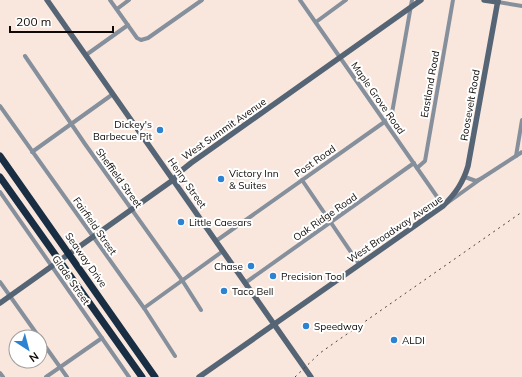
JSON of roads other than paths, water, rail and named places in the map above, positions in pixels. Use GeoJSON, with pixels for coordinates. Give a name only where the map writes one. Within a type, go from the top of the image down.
{"type":"FeatureCollection","features":[{"type":"Feature","properties":{"kind":"highway","name":"Seaway Drive"},"geometry":{"type":"LineString","coordinates":[[0,156],[155,377]]}},
{"type":"Feature","properties":{"kind":"highway"},"geometry":{"type":"LineString","coordinates":[[0,177],[104,319],[108,319],[111,315]]}},
{"type":"Feature","properties":{"kind":"highway"},"geometry":{"type":"LineString","coordinates":[[18,203],[18,194],[23,194],[55,239],[62,245]]}},
{"type":"Feature","properties":{"kind":"highway"},"geometry":{"type":"LineString","coordinates":[[60,260],[142,377]]}},
{"type":"Feature","properties":{"kind":"street","name":"Henry Street"},"geometry":{"type":"LineString","coordinates":[[47,0],[311,377]]}},
{"type":"Feature","properties":{"kind":"street"},"geometry":{"type":"LineString","coordinates":[[110,0],[139,40],[144,40],[202,0]]}},
{"type":"Feature","properties":{"kind":"street"},"geometry":{"type":"LineString","coordinates":[[117,9],[129,0]]}},
{"type":"Feature","properties":{"kind":"street","name":"Maple Grove Road"},"geometry":{"type":"LineString","coordinates":[[300,0],[443,206]]}},
{"type":"Feature","properties":{"kind":"street"},"geometry":{"type":"LineString","coordinates":[[316,22],[346,0]]}},
{"type":"Feature","properties":{"kind":"street"},"geometry":{"type":"LineString","coordinates":[[385,122],[390,118],[392,113],[412,0]]}},
{"type":"Feature","properties":{"kind":"street","name":"West Summit Avenue"},"geometry":{"type":"LineString","coordinates":[[0,303],[173,180],[191,163],[421,0]]}},
{"type":"Feature","properties":{"kind":"street","name":"Eastland Road"},"geometry":{"type":"LineString","coordinates":[[417,168],[424,161],[454,0]]}},
{"type":"Feature","properties":{"kind":"street"},"geometry":{"type":"LineString","coordinates":[[484,0],[522,6]]}},
{"type":"Feature","properties":{"kind":"street","name":"Roosevelt Road"},"geometry":{"type":"LineString","coordinates":[[443,206],[460,187],[465,177],[470,157],[498,1]]}},
{"type":"Feature","properties":{"kind":"street"},"geometry":{"type":"LineString","coordinates":[[86,55],[128,25]]}},
{"type":"Feature","properties":{"kind":"street","name":"Sheffield Street"},"geometry":{"type":"LineString","coordinates":[[25,56],[182,280],[201,310]]}},
{"type":"Feature","properties":{"kind":"street"},"geometry":{"type":"LineString","coordinates":[[32,152],[113,94]]}},
{"type":"Feature","properties":{"kind":"street","name":"Fairfield Street"},"geometry":{"type":"LineString","coordinates":[[0,106],[144,308],[175,356]]}},
{"type":"Feature","properties":{"kind":"street"},"geometry":{"type":"LineString","coordinates":[[516,157],[522,120]]}},
{"type":"Feature","properties":{"kind":"street","name":"Post Road"},"geometry":{"type":"LineString","coordinates":[[216,241],[385,122]]}},
{"type":"Feature","properties":{"kind":"street","name":"West Broadway Avenue"},"geometry":{"type":"LineString","coordinates":[[199,377],[482,178],[522,152]]}},
{"type":"Feature","properties":{"kind":"street","name":"Oak Ridge Road"},"geometry":{"type":"LineString","coordinates":[[245,283],[414,163]]}},
{"type":"Feature","properties":{"kind":"street"},"geometry":{"type":"LineString","coordinates":[[465,177],[476,181],[482,178]]}},
{"type":"Feature","properties":{"kind":"street"},"geometry":{"type":"LineString","coordinates":[[302,180],[359,264]]}},
{"type":"Feature","properties":{"kind":"street","name":"Glade Street"},"geometry":{"type":"LineString","coordinates":[[0,192],[129,377]]}},
{"type":"Feature","properties":{"kind":"street"},"geometry":{"type":"LineString","coordinates":[[144,308],[223,251]]}},
{"type":"Feature","properties":{"kind":"street"},"geometry":{"type":"LineString","coordinates":[[0,282],[33,329]]}},
{"type":"Feature","properties":{"kind":"street"},"geometry":{"type":"LineString","coordinates":[[46,377],[102,338]]}},
{"type":"Feature","properties":{"kind":"street"},"geometry":{"type":"LineString","coordinates":[[48,350],[67,377]]}},
{"type":"Feature","properties":{"kind":"street"},"geometry":{"type":"LineString","coordinates":[[0,373],[3,377]]}},
{"type":"Feature","properties":{"kind":"railway"},"geometry":{"type":"LineString","coordinates":[[295,377],[320,353],[522,212]]}},
{"type":"Feature","properties":{"kind":"place","name":"Dickey's Barbecue Pit"},"geometry":{"type":"Point","coordinates":[160,130]}},
{"type":"Feature","properties":{"kind":"place","name":"Victory Inn & Suites"},"geometry":{"type":"Point","coordinates":[221,179]}},
{"type":"Feature","properties":{"kind":"place","name":"Little Caesars"},"geometry":{"type":"Point","coordinates":[181,222]}},
{"type":"Feature","properties":{"kind":"place","name":"Chase"},"geometry":{"type":"Point","coordinates":[251,266]}},
{"type":"Feature","properties":{"kind":"place","name":"Precision Tool"},"geometry":{"type":"Point","coordinates":[273,276]}},
{"type":"Feature","properties":{"kind":"place","name":"Taco Bell"},"geometry":{"type":"Point","coordinates":[224,291]}},
{"type":"Feature","properties":{"kind":"place","name":"Speedway"},"geometry":{"type":"Point","coordinates":[306,326]}},
{"type":"Feature","properties":{"kind":"place","name":"ALDI"},"geometry":{"type":"Point","coordinates":[394,340]}}]}
